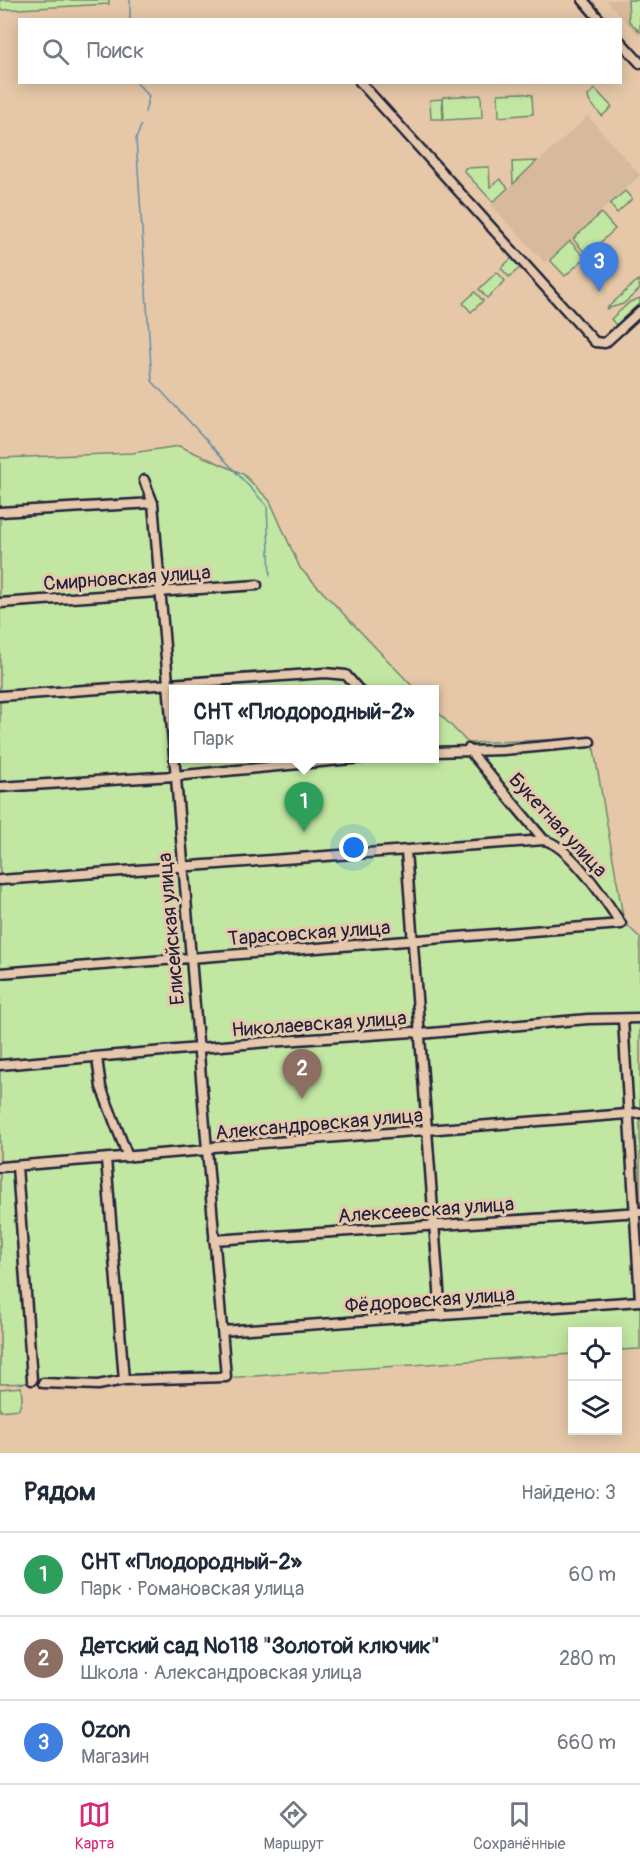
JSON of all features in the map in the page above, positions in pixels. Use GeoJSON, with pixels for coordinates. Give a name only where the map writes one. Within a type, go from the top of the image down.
{"type":"FeatureCollection","features":[{"type":"Feature","properties":{"kind":"street"},"geometry":{"type":"LineString","coordinates":[[583,0],[598,18]]}},
{"type":"Feature","properties":{"kind":"street"},"geometry":{"type":"LineString","coordinates":[[622,42],[640,63]]}},
{"type":"Feature","properties":{"kind":"street"},"geometry":{"type":"LineString","coordinates":[[362,84],[595,342],[605,343],[640,311]]}},
{"type":"Feature","properties":{"kind":"street","name":"Елисейская улица"},"geometry":{"type":"LineString","coordinates":[[144,480],[153,503],[169,711]]}},
{"type":"Feature","properties":{"kind":"street"},"geometry":{"type":"LineString","coordinates":[[0,512],[153,503]]}},
{"type":"Feature","properties":{"kind":"street","name":"Смирновская улица"},"geometry":{"type":"LineString","coordinates":[[0,603],[257,585]]}},
{"type":"Feature","properties":{"kind":"street"},"geometry":{"type":"LineString","coordinates":[[0,696],[325,673],[346,675],[355,685]]}},
{"type":"Feature","properties":{"kind":"street"},"geometry":{"type":"LineString","coordinates":[[439,752],[468,749],[503,750],[590,742]]}},
{"type":"Feature","properties":{"kind":"street","name":"Букетная улица"},"geometry":{"type":"LineString","coordinates":[[468,749],[544,840],[560,847],[607,902],[621,924]]}},
{"type":"Feature","properties":{"kind":"street","name":"Елисейская улица"},"geometry":{"type":"LineString","coordinates":[[124,1380],[197,1380],[226,1377],[197,1049],[193,959],[173,763]]}},
{"type":"Feature","properties":{"kind":"street"},"geometry":{"type":"LineString","coordinates":[[0,787],[174,776],[318,763]]}},
{"type":"Feature","properties":{"kind":"street"},"geometry":{"type":"LineString","coordinates":[[0,880],[544,840]]}},
{"type":"Feature","properties":{"kind":"street"},"geometry":{"type":"LineString","coordinates":[[406,851],[441,1316]]}},
{"type":"Feature","properties":{"kind":"street","name":"Тарасовская улица"},"geometry":{"type":"LineString","coordinates":[[0,973],[621,924]]}},
{"type":"Feature","properties":{"kind":"street","name":"Николаевская улица"},"geometry":{"type":"LineString","coordinates":[[0,1065],[268,1042],[413,1032],[420,1034],[588,1019],[640,1017]]}},
{"type":"Feature","properties":{"kind":"street"},"geometry":{"type":"LineString","coordinates":[[623,1019],[628,1114],[638,1212],[640,1301]]}},
{"type":"Feature","properties":{"kind":"street"},"geometry":{"type":"LineString","coordinates":[[97,1058],[101,1087],[128,1157]]}},
{"type":"Feature","properties":{"kind":"street","name":"Александровская улица"},"geometry":{"type":"LineString","coordinates":[[0,1167],[207,1150],[213,1147],[640,1113]]}},
{"type":"Feature","properties":{"kind":"street"},"geometry":{"type":"LineString","coordinates":[[43,1383],[98,1385],[124,1380],[106,1159]]}},
{"type":"Feature","properties":{"kind":"street"},"geometry":{"type":"LineString","coordinates":[[17,1166],[32,1380]]}},
{"type":"Feature","properties":{"kind":"street","name":"Алексеевская улица"},"geometry":{"type":"LineString","coordinates":[[214,1240],[638,1212]]}},
{"type":"Feature","properties":{"kind":"street","name":"Фёдоровская улица"},"geometry":{"type":"LineString","coordinates":[[222,1331],[640,1301]]}},
{"type":"Feature","properties":{"kind":"shaded area"},"geometry":{"type":"Polygon","coordinates":[[[606,0],[640,0],[640,37],[606,0]]]}},
{"type":"Feature","properties":{"kind":"shaded area"},"geometry":{"type":"Polygon","coordinates":[[[588,116],[640,175],[545,263],[491,205],[588,116]]]}},
{"type":"Feature","properties":{"kind":"green space"},"geometry":{"type":"Polygon","coordinates":[[[0,0],[109,0],[109,4],[0,10],[0,0]]]}},
{"type":"Feature","properties":{"kind":"green space"},"geometry":{"type":"Polygon","coordinates":[[[628,0],[640,0],[640,32],[629,21],[628,0]]]}},
{"type":"Feature","properties":{"kind":"green space"},"geometry":{"type":"Polygon","coordinates":[[[595,89],[612,107],[602,116],[589,101],[588,96],[595,89]]]}},
{"type":"Feature","properties":{"kind":"green space"},"geometry":{"type":"Polygon","coordinates":[[[498,94],[532,95],[533,114],[499,117],[498,94]]]}},
{"type":"Feature","properties":{"kind":"green space"},"geometry":{"type":"Polygon","coordinates":[[[481,95],[482,118],[444,120],[443,97],[481,95]]]}},
{"type":"Feature","properties":{"kind":"green space"},"geometry":{"type":"Polygon","coordinates":[[[442,99],[443,119],[431,119],[430,100],[442,99]]]}},
{"type":"Feature","properties":{"kind":"green space"},"geometry":{"type":"Polygon","coordinates":[[[537,161],[513,184],[512,162],[537,161]]]}},
{"type":"Feature","properties":{"kind":"green space"},"geometry":{"type":"Polygon","coordinates":[[[489,167],[490,187],[500,179],[508,188],[493,202],[464,171],[465,168],[489,167]]]}},
{"type":"Feature","properties":{"kind":"green space"},"geometry":{"type":"Polygon","coordinates":[[[625,191],[632,199],[617,213],[610,204],[625,191]]]}},
{"type":"Feature","properties":{"kind":"green space"},"geometry":{"type":"Polygon","coordinates":[[[601,213],[615,229],[587,255],[573,239],[601,213]]]}},
{"type":"Feature","properties":{"kind":"green space"},"geometry":{"type":"Polygon","coordinates":[[[570,241],[585,258],[565,276],[550,260],[570,241]]]}},
{"type":"Feature","properties":{"kind":"green space"},"geometry":{"type":"Polygon","coordinates":[[[513,257],[522,266],[509,277],[501,268],[513,257]]]}},
{"type":"Feature","properties":{"kind":"green space"},"geometry":{"type":"Polygon","coordinates":[[[497,272],[505,281],[487,298],[479,289],[497,272]]]}},
{"type":"Feature","properties":{"kind":"green space"},"geometry":{"type":"Polygon","coordinates":[[[638,280],[640,289],[623,304],[606,309],[638,280]]]}},
{"type":"Feature","properties":{"kind":"green space"},"geometry":{"type":"Polygon","coordinates":[[[475,292],[483,301],[471,312],[463,303],[475,292]]]}},
{"type":"Feature","properties":{"kind":"green space"},"geometry":{"type":"Polygon","coordinates":[[[640,298],[640,304],[616,325],[611,319],[630,302],[640,298]]]}},
{"type":"Feature","properties":{"kind":"green space"},"geometry":{"type":"Polygon","coordinates":[[[179,446],[243,474],[270,501],[300,568],[411,685],[169,685],[169,763],[439,763],[439,713],[468,743],[592,738],[624,922],[640,938],[640,1349],[622,1350],[622,1327],[568,1327],[568,1354],[239,1377],[0,1384],[0,458],[132,453],[179,446]]]}},
{"type":"Feature","properties":{"kind":"green space"},"geometry":{"type":"Polygon","coordinates":[[[21,1387],[22,1399],[19,1409],[0,1411],[0,1389],[21,1387]]]}},
{"type":"Feature","properties":{"kind":"waterway"},"geometry":{"type":"LineString","coordinates":[[130,0],[130,18]]}},
{"type":"Feature","properties":{"kind":"waterway"},"geometry":{"type":"LineString","coordinates":[[138,84],[149,96],[145,112]]}},
{"type":"Feature","properties":{"kind":"waterway"},"geometry":{"type":"LineString","coordinates":[[141,126],[136,139],[152,381],[267,506],[270,575]]}},
{"type":"Feature","properties":{"kind":"place","name":"Ozon"},"geometry":{"type":"Point","coordinates":[599,292]}},
{"type":"Feature","properties":{"kind":"place","name":"СНТ «Плодородный-2»"},"geometry":{"type":"Point","coordinates":[304,832]}},
{"type":"Feature","properties":{"kind":"place","name":"Детский сад №118 \"Золотой ключик\""},"geometry":{"type":"Point","coordinates":[302,1099]}}]}
